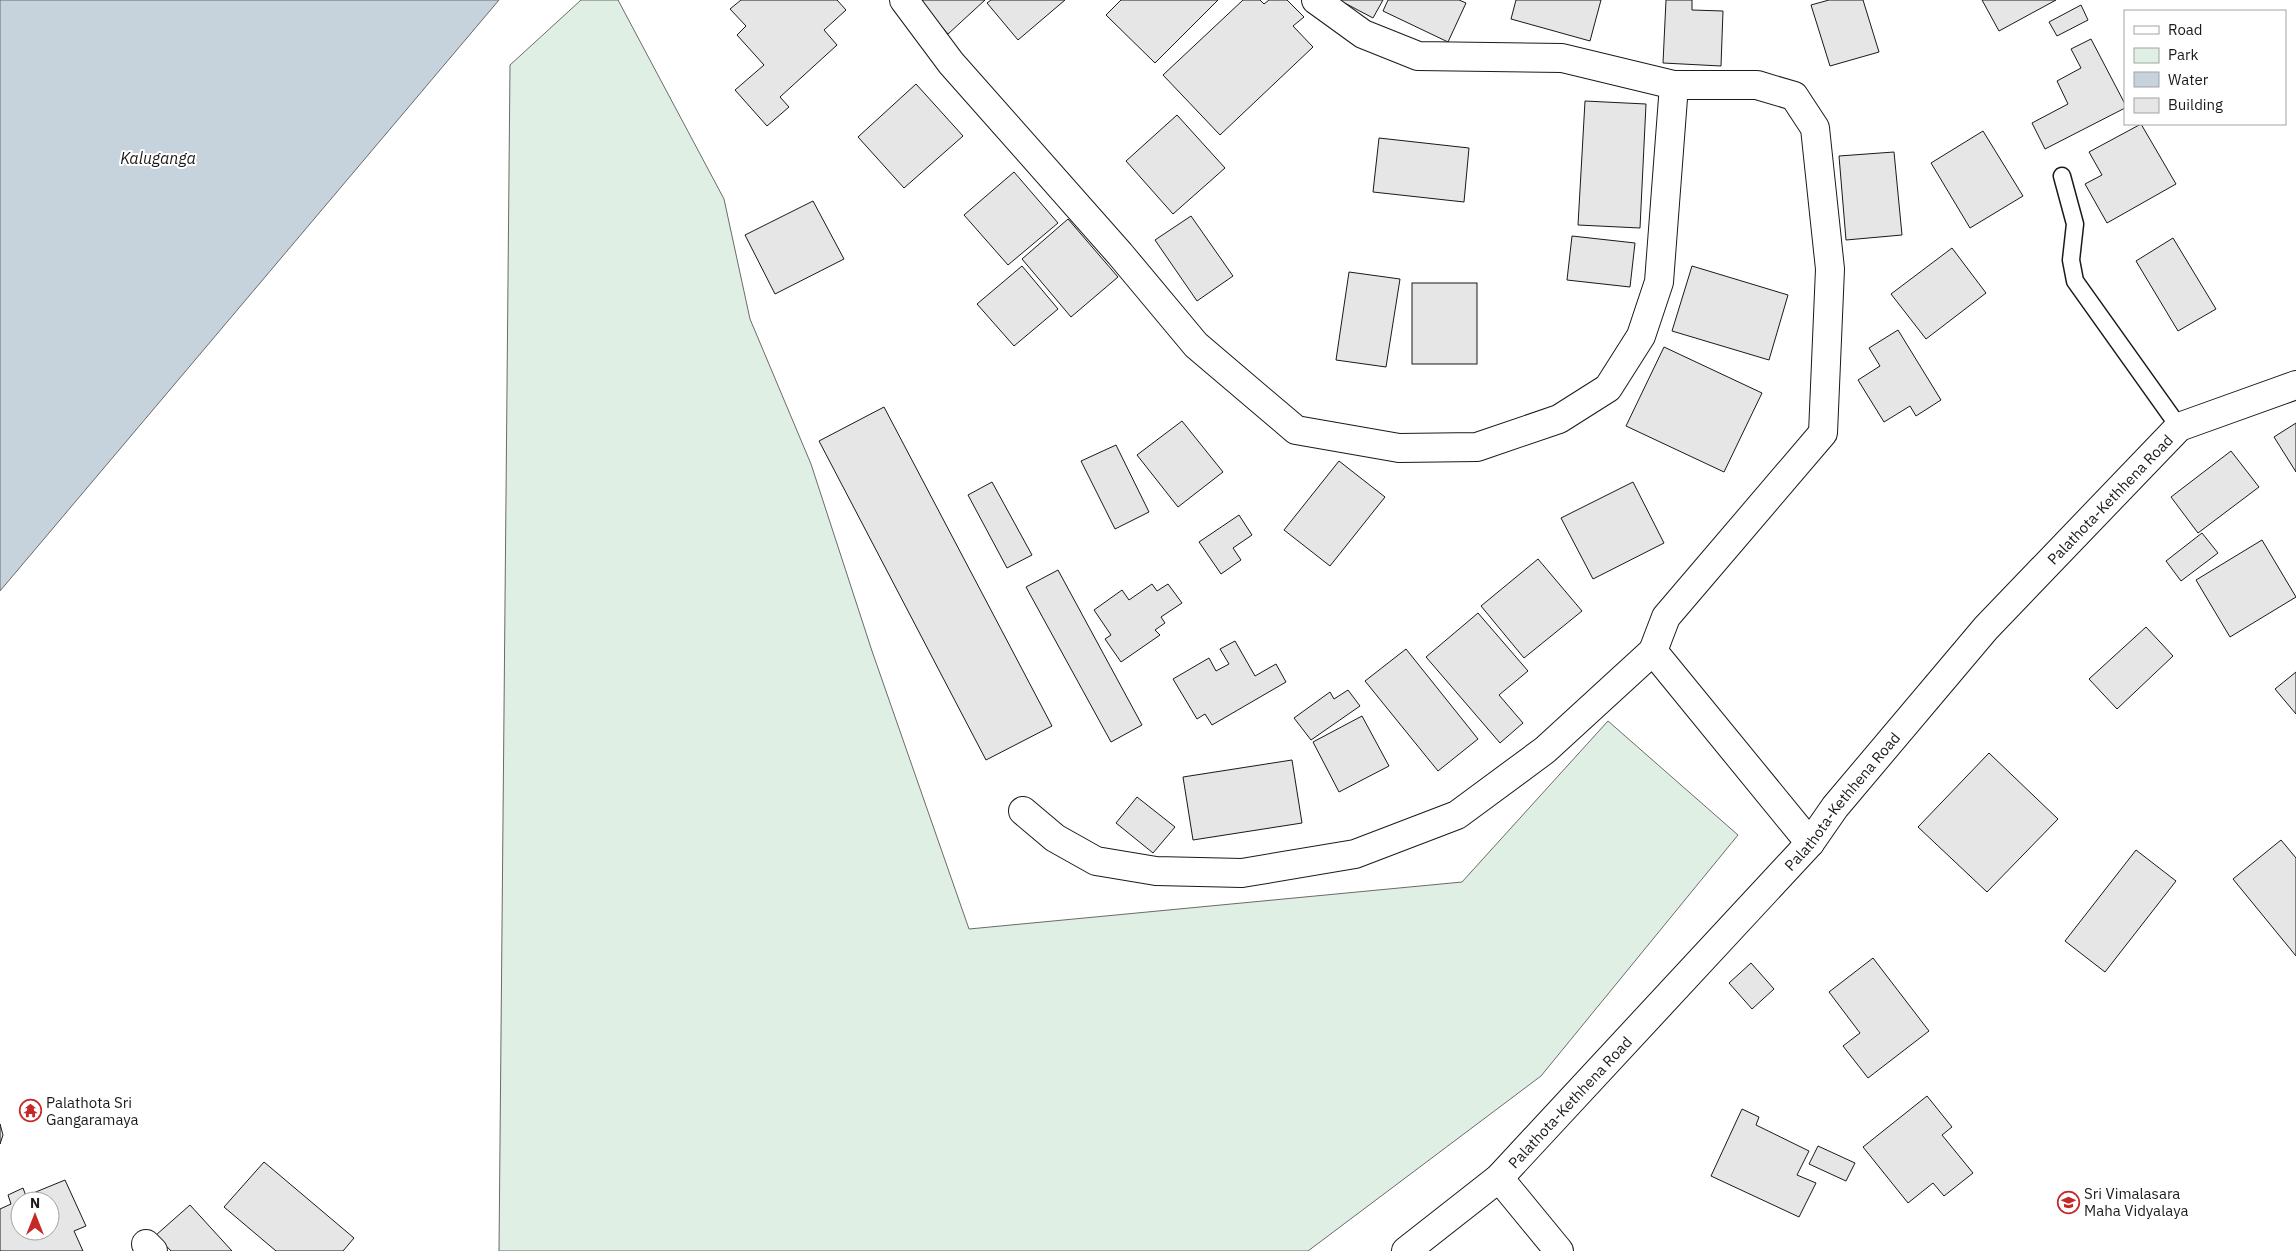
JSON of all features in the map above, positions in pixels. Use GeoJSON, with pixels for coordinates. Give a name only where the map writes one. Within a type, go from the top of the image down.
{"type":"FeatureCollection","features":[{"type":"Feature","properties":{"kind":"street"},"geometry":{"type":"LineString","coordinates":[[904,0],[951,63],[1120,254],[1196,345],[1296,430],[1399,448],[1477,447],[1559,419],[1608,388],[1642,336],[1659,282],[1674,85]]}},
{"type":"Feature","properties":{"kind":"street"},"geometry":{"type":"LineString","coordinates":[[1023,812],[1055,838],[1096,861],[1156,871],[1242,873],[1355,854],[1457,814],[1545,750],[1653,651],[1666,618],[1823,433],[1830,269],[1815,128],[1794,96],[1757,85],[1674,85],[1562,58],[1418,56],[1363,34],[1316,0]]}},
{"type":"Feature","properties":{"kind":"street","name":"Palathota-Kethhena Road"},"geometry":{"type":"LineString","coordinates":[[1406,1251],[1499,1178],[1810,843],[1835,806],[1986,628],[2179,427],[2296,386]]}},
{"type":"Feature","properties":{"kind":"street"},"geometry":{"type":"LineString","coordinates":[[1653,651],[1810,843]]}},
{"type":"Feature","properties":{"kind":"street"},"geometry":{"type":"LineString","coordinates":[[1499,1178],[1558,1251]]}},
{"type":"Feature","properties":{"kind":"lane"},"geometry":{"type":"LineString","coordinates":[[2062,176],[2074,224],[2071,260],[2074,281],[2179,427]]}},
{"type":"Feature","properties":{"kind":"green space"},"geometry":{"type":"Polygon","coordinates":[[[581,0],[618,0],[724,199],[750,319],[811,464],[872,651],[969,929],[1462,882],[1608,721],[1738,835],[1541,1076],[1308,1251],[499,1251],[510,65],[581,0]]]}},
{"type":"Feature","properties":{"kind":"water","name":"Kaluganga"},"geometry":{"type":"Polygon","coordinates":[[[0,0],[499,0],[0,591],[0,0]]]}},
{"type":"Feature","properties":{"kind":"building"},"geometry":{"type":"Polygon","coordinates":[[[741,0],[837,0],[846,10],[824,30],[837,45],[780,97],[789,107],[767,126],[735,90],[764,65],[737,35],[746,26],[730,9],[741,0]]]}},
{"type":"Feature","properties":{"kind":"building"},"geometry":{"type":"Polygon","coordinates":[[[918,0],[985,0],[948,34],[918,0]]]}},
{"type":"Feature","properties":{"kind":"building"},"geometry":{"type":"Polygon","coordinates":[[[991,0],[1065,0],[1018,40],[987,3],[991,0]]]}},
{"type":"Feature","properties":{"kind":"building"},"geometry":{"type":"Polygon","coordinates":[[[1121,0],[1218,0],[1155,63],[1106,15],[1121,0]]]}},
{"type":"Feature","properties":{"kind":"building"},"geometry":{"type":"Polygon","coordinates":[[[1243,0],[1260,0],[1264,4],[1269,0],[1287,0],[1304,17],[1293,26],[1313,47],[1220,135],[1163,75],[1243,0]]]}},
{"type":"Feature","properties":{"kind":"building"},"geometry":{"type":"Polygon","coordinates":[[[1339,0],[1383,0],[1373,18],[1339,0]]]}},
{"type":"Feature","properties":{"kind":"building"},"geometry":{"type":"Polygon","coordinates":[[[1388,0],[1459,0],[1466,3],[1448,42],[1383,11],[1388,0]]]}},
{"type":"Feature","properties":{"kind":"building"},"geometry":{"type":"Polygon","coordinates":[[[1516,0],[1601,0],[1590,41],[1511,19],[1516,0]]]}},
{"type":"Feature","properties":{"kind":"building"},"geometry":{"type":"Polygon","coordinates":[[[1666,0],[1692,0],[1692,10],[1723,11],[1721,66],[1663,63],[1666,0]]]}},
{"type":"Feature","properties":{"kind":"building"},"geometry":{"type":"Polygon","coordinates":[[[1829,0],[1863,0],[1879,52],[1830,66],[1811,5],[1829,0]]]}},
{"type":"Feature","properties":{"kind":"building"},"geometry":{"type":"Polygon","coordinates":[[[1982,0],[2056,0],[1999,31],[1982,0]]]}},
{"type":"Feature","properties":{"kind":"building"},"geometry":{"type":"Polygon","coordinates":[[[2081,5],[2088,20],[2057,36],[2049,22],[2081,5]]]}},
{"type":"Feature","properties":{"kind":"building"},"geometry":{"type":"Polygon","coordinates":[[[2091,39],[2124,102],[2124,109],[2045,149],[2032,123],[2068,104],[2057,81],[2081,68],[2071,49],[2091,39]]]}},
{"type":"Feature","properties":{"kind":"building"},"geometry":{"type":"Polygon","coordinates":[[[916,84],[963,136],[904,188],[858,137],[916,84]]]}},
{"type":"Feature","properties":{"kind":"building"},"geometry":{"type":"Polygon","coordinates":[[[1585,101],[1646,104],[1640,228],[1578,225],[1585,101]]]}},
{"type":"Feature","properties":{"kind":"building"},"geometry":{"type":"Polygon","coordinates":[[[1177,115],[1225,168],[1173,214],[1126,161],[1177,115]]]}},
{"type":"Feature","properties":{"kind":"building"},"geometry":{"type":"Polygon","coordinates":[[[2142,125],[2176,184],[2107,223],[2085,184],[2102,175],[2089,152],[2142,125]]]}},
{"type":"Feature","properties":{"kind":"building"},"geometry":{"type":"Polygon","coordinates":[[[1983,131],[2023,196],[1970,228],[1931,163],[1983,131]]]}},
{"type":"Feature","properties":{"kind":"building"},"geometry":{"type":"Polygon","coordinates":[[[1379,138],[1469,148],[1464,202],[1373,192],[1379,138]]]}},
{"type":"Feature","properties":{"kind":"building"},"geometry":{"type":"Polygon","coordinates":[[[1894,152],[1902,235],[1846,240],[1839,156],[1894,152]]]}},
{"type":"Feature","properties":{"kind":"building"},"geometry":{"type":"Polygon","coordinates":[[[1014,172],[1058,223],[1008,265],[964,215],[1014,172]]]}},
{"type":"Feature","properties":{"kind":"building"},"geometry":{"type":"Polygon","coordinates":[[[813,201],[844,259],[775,294],[745,235],[813,201]]]}},
{"type":"Feature","properties":{"kind":"building"},"geometry":{"type":"Polygon","coordinates":[[[1191,216],[1233,276],[1197,301],[1155,240],[1191,216]]]}},
{"type":"Feature","properties":{"kind":"building"},"geometry":{"type":"Polygon","coordinates":[[[1068,219],[1118,277],[1071,317],[1022,259],[1068,219]]]}},
{"type":"Feature","properties":{"kind":"building"},"geometry":{"type":"Polygon","coordinates":[[[1572,236],[1635,243],[1630,287],[1567,280],[1572,236]]]}},
{"type":"Feature","properties":{"kind":"building"},"geometry":{"type":"Polygon","coordinates":[[[2173,238],[2216,309],[2178,331],[2136,261],[2173,238]]]}},
{"type":"Feature","properties":{"kind":"building"},"geometry":{"type":"Polygon","coordinates":[[[1952,248],[1986,293],[1926,339],[1891,294],[1952,248]]]}},
{"type":"Feature","properties":{"kind":"building"},"geometry":{"type":"Polygon","coordinates":[[[1022,266],[1058,309],[1014,346],[977,304],[1022,266]]]}},
{"type":"Feature","properties":{"kind":"building"},"geometry":{"type":"Polygon","coordinates":[[[1692,266],[1788,295],[1769,360],[1672,331],[1692,266]]]}},
{"type":"Feature","properties":{"kind":"building"},"geometry":{"type":"Polygon","coordinates":[[[1349,272],[1400,279],[1386,367],[1336,360],[1349,272]]]}},
{"type":"Feature","properties":{"kind":"building"},"geometry":{"type":"Polygon","coordinates":[[[1412,283],[1477,283],[1477,364],[1412,364],[1412,283]]]}},
{"type":"Feature","properties":{"kind":"building"},"geometry":{"type":"Polygon","coordinates":[[[1898,330],[1941,400],[1916,416],[1910,406],[1884,422],[1858,380],[1880,366],[1869,348],[1898,330]]]}},
{"type":"Feature","properties":{"kind":"building"},"geometry":{"type":"Polygon","coordinates":[[[1664,347],[1762,393],[1724,472],[1626,426],[1664,347]]]}},
{"type":"Feature","properties":{"kind":"building"},"geometry":{"type":"Polygon","coordinates":[[[884,407],[1052,726],[986,760],[819,441],[884,407]]]}},
{"type":"Feature","properties":{"kind":"building"},"geometry":{"type":"Polygon","coordinates":[[[1182,421],[1223,472],[1178,507],[1137,455],[1182,421]]]}},
{"type":"Feature","properties":{"kind":"building"},"geometry":{"type":"Polygon","coordinates":[[[2296,423],[2296,472],[2274,437],[2296,423]]]}},
{"type":"Feature","properties":{"kind":"building"},"geometry":{"type":"Polygon","coordinates":[[[1116,445],[1149,512],[1115,529],[1081,461],[1116,445]]]}},
{"type":"Feature","properties":{"kind":"building"},"geometry":{"type":"Polygon","coordinates":[[[2231,451],[2259,487],[2198,533],[2171,497],[2231,451]]]}},
{"type":"Feature","properties":{"kind":"building"},"geometry":{"type":"Polygon","coordinates":[[[1339,461],[1385,497],[1330,566],[1284,530],[1339,461]]]}},
{"type":"Feature","properties":{"kind":"building"},"geometry":{"type":"Polygon","coordinates":[[[992,482],[1032,555],[1007,568],[968,495],[992,482]]]}},
{"type":"Feature","properties":{"kind":"building"},"geometry":{"type":"Polygon","coordinates":[[[1633,482],[1664,543],[1593,579],[1561,518],[1633,482]]]}},
{"type":"Feature","properties":{"kind":"building"},"geometry":{"type":"Polygon","coordinates":[[[1239,515],[1252,535],[1233,548],[1241,560],[1221,574],[1199,542],[1239,515]]]}},
{"type":"Feature","properties":{"kind":"building"},"geometry":{"type":"Polygon","coordinates":[[[2202,533],[2218,553],[2181,581],[2166,561],[2202,533]]]}},
{"type":"Feature","properties":{"kind":"building"},"geometry":{"type":"Polygon","coordinates":[[[2262,540],[2296,597],[2230,637],[2196,580],[2262,540]]]}},
{"type":"Feature","properties":{"kind":"building"},"geometry":{"type":"Polygon","coordinates":[[[1538,559],[1582,611],[1524,658],[1481,606],[1538,559]]]}},
{"type":"Feature","properties":{"kind":"building"},"geometry":{"type":"Polygon","coordinates":[[[1058,570],[1142,725],[1111,742],[1026,587],[1058,570]]]}},
{"type":"Feature","properties":{"kind":"building"},"geometry":{"type":"Polygon","coordinates":[[[1152,584],[1157,591],[1168,584],[1182,603],[1161,617],[1165,623],[1155,630],[1160,635],[1121,662],[1105,639],[1111,635],[1094,610],[1122,590],[1129,600],[1152,584]]]}},
{"type":"Feature","properties":{"kind":"building"},"geometry":{"type":"Polygon","coordinates":[[[1478,613],[1528,671],[1499,695],[1523,723],[1500,743],[1426,657],[1478,613]]]}},
{"type":"Feature","properties":{"kind":"building"},"geometry":{"type":"Polygon","coordinates":[[[2146,627],[2173,656],[2117,709],[2089,679],[2146,627]]]}},
{"type":"Feature","properties":{"kind":"building"},"geometry":{"type":"Polygon","coordinates":[[[1235,641],[1255,676],[1276,664],[1286,682],[1212,725],[1205,714],[1197,719],[1173,679],[1209,658],[1216,671],[1229,664],[1220,649],[1235,641]]]}},
{"type":"Feature","properties":{"kind":"building"},"geometry":{"type":"Polygon","coordinates":[[[1406,649],[1478,739],[1438,771],[1365,681],[1406,649]]]}},
{"type":"Feature","properties":{"kind":"building"},"geometry":{"type":"Polygon","coordinates":[[[2296,672],[2296,714],[2275,689],[2296,672]]]}},
{"type":"Feature","properties":{"kind":"building"},"geometry":{"type":"Polygon","coordinates":[[[1348,690],[1360,706],[1311,740],[1294,718],[1330,692],[1334,699],[1348,690]]]}},
{"type":"Feature","properties":{"kind":"building"},"geometry":{"type":"Polygon","coordinates":[[[1362,716],[1389,766],[1339,792],[1313,742],[1362,716]]]}},
{"type":"Feature","properties":{"kind":"building"},"geometry":{"type":"Polygon","coordinates":[[[1989,753],[2058,819],[1987,892],[1918,827],[1989,753]]]}},
{"type":"Feature","properties":{"kind":"building"},"geometry":{"type":"Polygon","coordinates":[[[1292,760],[1302,823],[1193,840],[1183,777],[1292,760]]]}},
{"type":"Feature","properties":{"kind":"building"},"geometry":{"type":"Polygon","coordinates":[[[1137,797],[1175,827],[1153,853],[1116,823],[1137,797]]]}},
{"type":"Feature","properties":{"kind":"building"},"geometry":{"type":"Polygon","coordinates":[[[2281,840],[2296,858],[2296,956],[2233,879],[2281,840]]]}},
{"type":"Feature","properties":{"kind":"building"},"geometry":{"type":"Polygon","coordinates":[[[2136,850],[2176,881],[2105,972],[2065,941],[2136,850]]]}},
{"type":"Feature","properties":{"kind":"building"},"geometry":{"type":"Polygon","coordinates":[[[1873,958],[1929,1031],[1868,1078],[1843,1046],[1860,1033],[1829,992],[1873,958]]]}},
{"type":"Feature","properties":{"kind":"building"},"geometry":{"type":"Polygon","coordinates":[[[1751,963],[1774,989],[1752,1009],[1729,983],[1751,963]]]}},
{"type":"Feature","properties":{"kind":"building"},"geometry":{"type":"Polygon","coordinates":[[[1927,1096],[1952,1127],[1942,1135],[1973,1173],[1944,1196],[1933,1183],[1908,1203],[1863,1147],[1927,1096]]]}},
{"type":"Feature","properties":{"kind":"building"},"geometry":{"type":"Polygon","coordinates":[[[1742,1109],[1759,1117],[1756,1125],[1809,1151],[1797,1175],[1816,1183],[1799,1217],[1711,1176],[1742,1109]]]}},
{"type":"Feature","properties":{"kind":"building"},"geometry":{"type":"Polygon","coordinates":[[[0,1124],[3,1135],[0,1144],[0,1124]]]}},
{"type":"Feature","properties":{"kind":"building"},"geometry":{"type":"Polygon","coordinates":[[[1818,1146],[1855,1163],[1846,1181],[1809,1164],[1818,1146]]]}},
{"type":"Feature","properties":{"kind":"building"},"geometry":{"type":"Polygon","coordinates":[[[264,1162],[354,1238],[343,1251],[276,1251],[224,1207],[264,1162]]]}},
{"type":"Feature","properties":{"kind":"building"},"geometry":{"type":"Polygon","coordinates":[[[65,1180],[86,1226],[74,1231],[83,1251],[0,1251],[0,1209],[10,1204],[10,1241],[60,1241],[60,1191],[38,1191],[65,1180]]]}},
{"type":"Feature","properties":{"kind":"building"},"geometry":{"type":"Polygon","coordinates":[[[190,1205],[232,1251],[171,1251],[156,1235],[190,1205]]]}},
{"type":"Feature","properties":{"kind":"place","name":"Palathota Sri Gangaramaya"},"geometry":{"type":"Point","coordinates":[30,1111]}},
{"type":"Feature","properties":{"kind":"place","name":"Sri Vimalasara Maha Vidyalaya"},"geometry":{"type":"Point","coordinates":[2068,1202]}}]}
